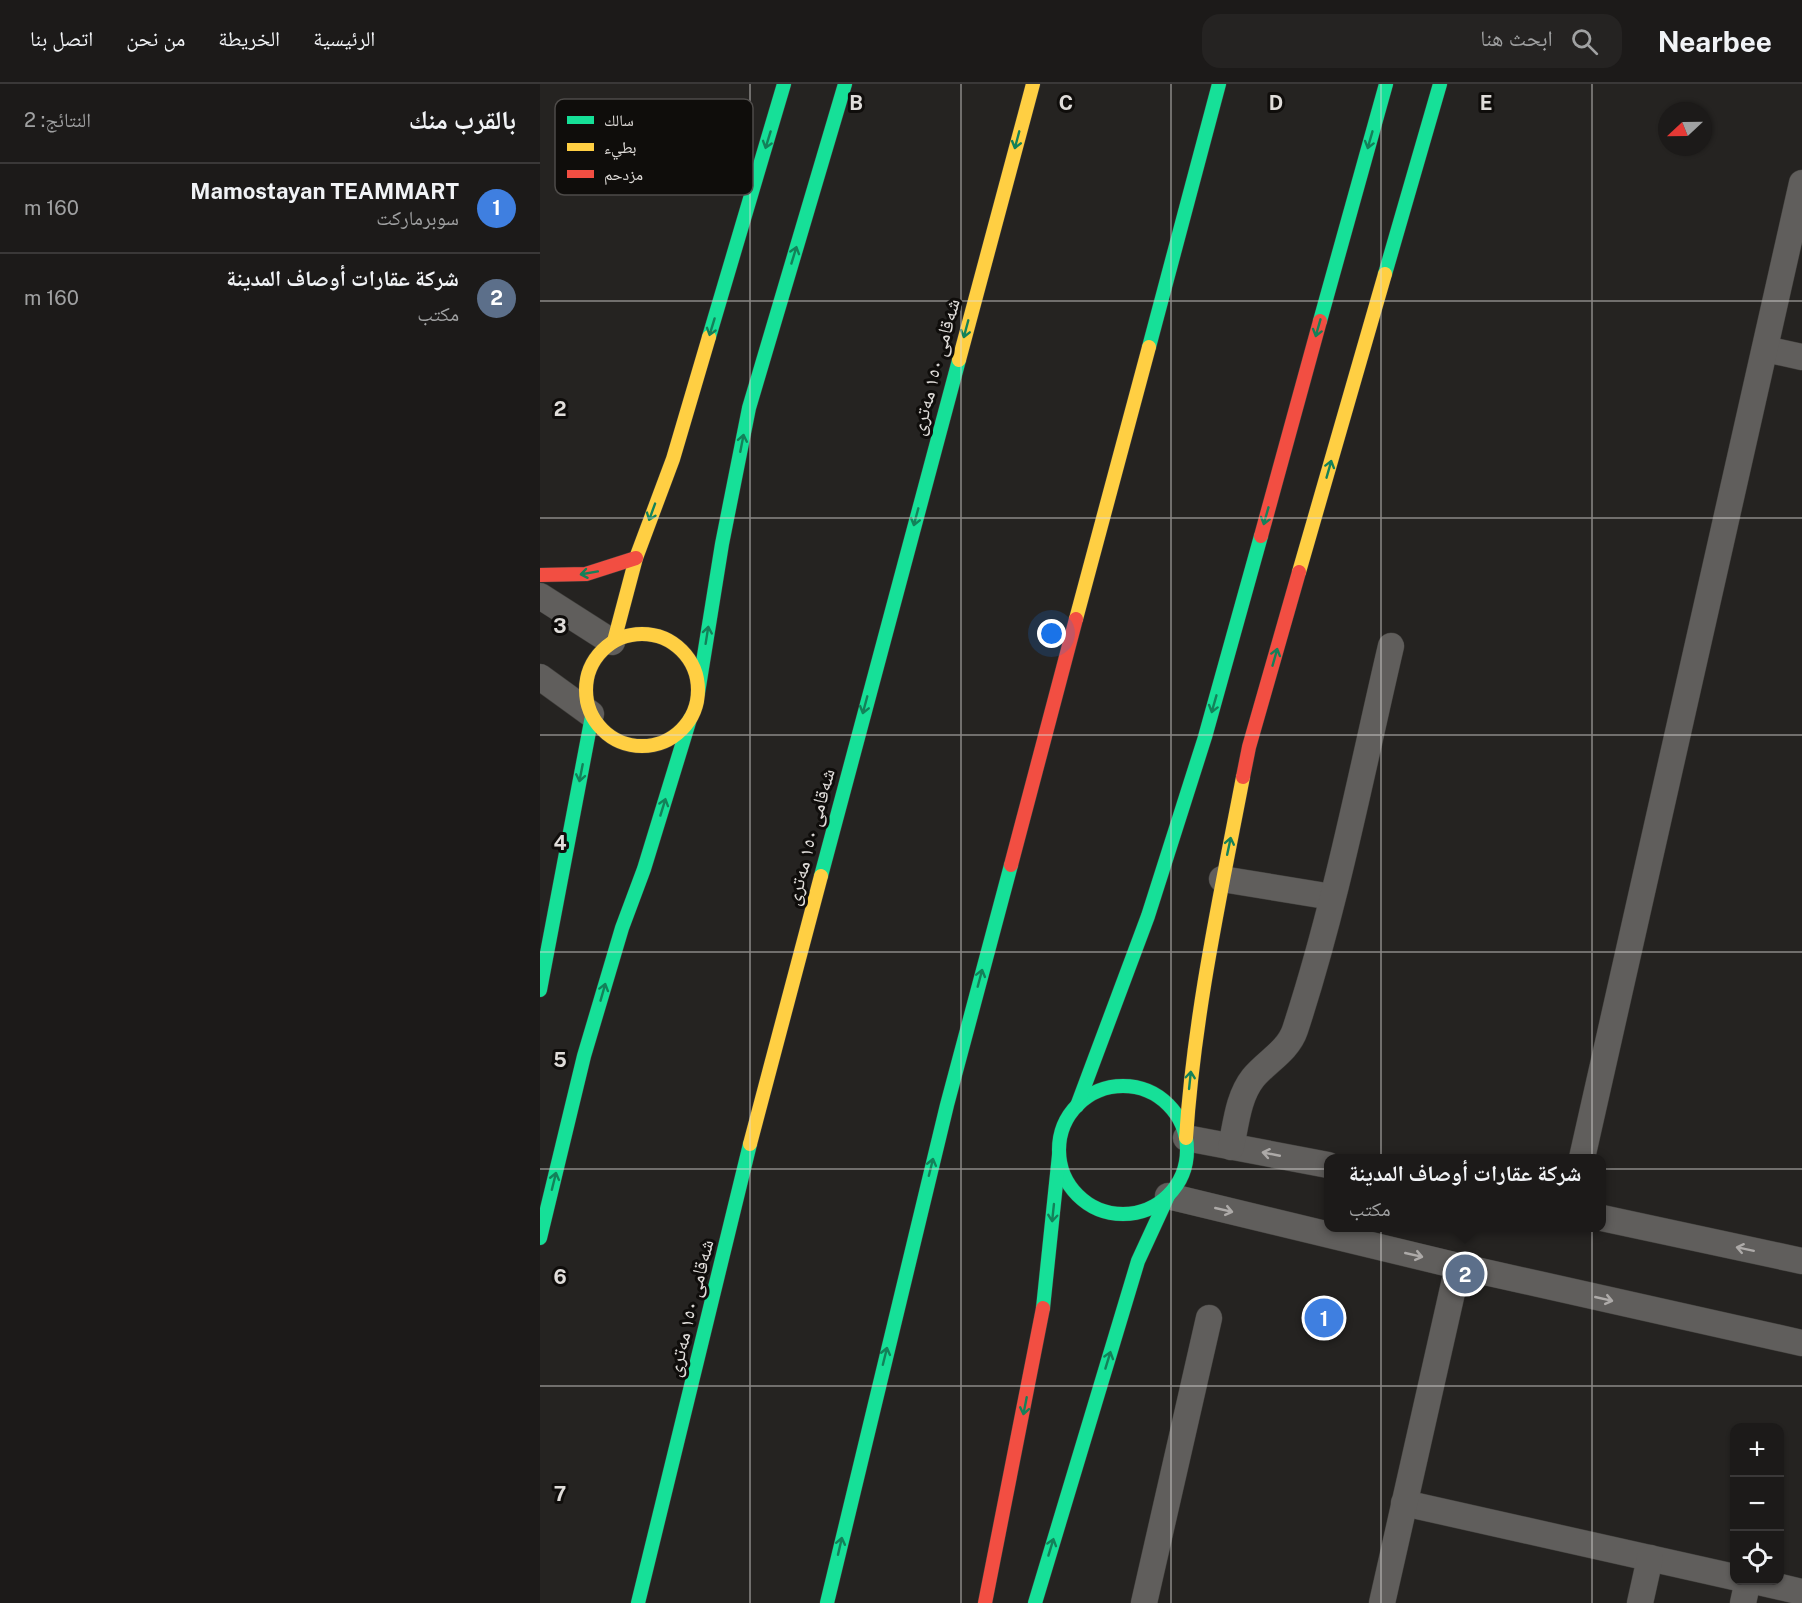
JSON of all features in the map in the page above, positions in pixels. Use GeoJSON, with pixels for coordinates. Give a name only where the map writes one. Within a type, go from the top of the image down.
{"type":"FeatureCollection","features":[{"type":"Feature","properties":{"kind":"main road"},"geometry":{"type":"LineString","coordinates":[[753,189],[784,84]]}},
{"type":"Feature","properties":{"kind":"main road"},"geometry":{"type":"LineString","coordinates":[[540,1238],[584,1056],[622,928],[644,869],[698,693],[722,544],[749,408],[845,84]]}},
{"type":"Feature","properties":{"kind":"main road","name":"شەقامی ١٥٠ مەتری"},"geometry":{"type":"LineString","coordinates":[[638,1603],[753,1130],[1033,84]]}},
{"type":"Feature","properties":{"kind":"main road"},"geometry":{"type":"LineString","coordinates":[[827,1603],[947,1105],[1219,84]]}},
{"type":"Feature","properties":{"kind":"main road"},"geometry":{"type":"LineString","coordinates":[[1077,1106],[1148,916],[1204,737],[1386,84]]}},
{"type":"Feature","properties":{"kind":"main road"},"geometry":{"type":"LineString","coordinates":[[1059,1155],[1064,1175],[1075,1192],[1091,1206],[1110,1213],[1131,1214],[1151,1208],[1168,1196],[1178,1184],[1184,1170],[1190,1076],[1222,879],[1249,747],[1440,84]]}},
{"type":"Feature","properties":{"kind":"main road"},"geometry":{"type":"LineString","coordinates":[[613,642],[636,558],[673,459],[751,195]]}},
{"type":"Feature","properties":{"kind":"main road"},"geometry":{"type":"LineString","coordinates":[[540,575],[585,574],[636,558]]}},
{"type":"Feature","properties":{"kind":"main road"},"geometry":{"type":"LineString","coordinates":[[540,990],[592,715],[587,690],[591,667],[600,653],[613,642],[630,635],[647,634],[663,638],[678,647],[689,660],[696,675],[698,693]]}},
{"type":"Feature","properties":{"kind":"main road"},"geometry":{"type":"LineString","coordinates":[[592,715],[602,729],[616,740],[632,745],[649,746],[665,741],[680,732],[690,719]]}},
{"type":"Feature","properties":{"kind":"main road"},"geometry":{"type":"LineString","coordinates":[[984,1603],[1044,1310],[1060,1137],[1066,1120],[1077,1106],[1092,1094],[1111,1088],[1131,1087],[1150,1092],[1166,1104],[1179,1119],[1186,1138]]}},
{"type":"Feature","properties":{"kind":"main road"},"geometry":{"type":"LineString","coordinates":[[1035,1603],[1138,1261],[1168,1196]]}},
{"type":"Feature","properties":{"kind":"street"},"geometry":{"type":"LineString","coordinates":[[1583,1154],[1802,183]]}},
{"type":"Feature","properties":{"kind":"street"},"geometry":{"type":"LineString","coordinates":[[1765,349],[1802,357]]}},
{"type":"Feature","properties":{"kind":"street"},"geometry":{"type":"LineString","coordinates":[[540,596],[613,642]]}},
{"type":"Feature","properties":{"kind":"street"},"geometry":{"type":"LineString","coordinates":[[1231,1147],[1240,1102],[1253,1078],[1276,1058],[1294,1034],[1332,897],[1391,646]]}},
{"type":"Feature","properties":{"kind":"street"},"geometry":{"type":"LineString","coordinates":[[540,677],[592,715]]}},
{"type":"Feature","properties":{"kind":"street"},"geometry":{"type":"LineString","coordinates":[[1222,879],[1332,897]]}},
{"type":"Feature","properties":{"kind":"street"},"geometry":{"type":"LineString","coordinates":[[1186,1138],[1324,1164]]}},
{"type":"Feature","properties":{"kind":"street"},"geometry":{"type":"LineString","coordinates":[[1168,1196],[1458,1266],[1802,1343]]}},
{"type":"Feature","properties":{"kind":"street"},"geometry":{"type":"LineString","coordinates":[[1606,1219],[1802,1261]]}},
{"type":"Feature","properties":{"kind":"street"},"geometry":{"type":"LineString","coordinates":[[1382,1603],[1458,1266]]}},
{"type":"Feature","properties":{"kind":"street"},"geometry":{"type":"LineString","coordinates":[[1144,1603],[1209,1318]]}},
{"type":"Feature","properties":{"kind":"street"},"geometry":{"type":"LineString","coordinates":[[1404,1503],[1730,1576]]}},
{"type":"Feature","properties":{"kind":"street"},"geometry":{"type":"LineString","coordinates":[[1640,1603],[1650,1558]]}},
{"type":"Feature","properties":{"kind":"street"},"geometry":{"type":"LineString","coordinates":[[1743,1603],[1748,1585]]}},
{"type":"Feature","properties":{"kind":"street"},"geometry":{"type":"LineString","coordinates":[[1768,1585],[1802,1592]]}},
{"type":"Feature","properties":{"kind":"traffic: fast"},"geometry":{"type":"LineString","coordinates":[[753,189],[784,84]]}},
{"type":"Feature","properties":{"kind":"traffic: fast"},"geometry":{"type":"LineString","coordinates":[[698,693],[722,544],[749,408],[845,84]]}},
{"type":"Feature","properties":{"kind":"traffic: fast"},"geometry":{"type":"LineString","coordinates":[[1149,347],[1219,84]]}},
{"type":"Feature","properties":{"kind":"traffic: fast"},"geometry":{"type":"LineString","coordinates":[[1320,321],[1386,84]]}},
{"type":"Feature","properties":{"kind":"traffic: fast"},"geometry":{"type":"LineString","coordinates":[[1385,274],[1440,84]]}},
{"type":"Feature","properties":{"kind":"traffic: fast"},"geometry":{"type":"LineString","coordinates":[[709,337],[751,195]]}},
{"type":"Feature","properties":{"kind":"traffic: fast"},"geometry":{"type":"LineString","coordinates":[[821,876],[959,360]]}},
{"type":"Feature","properties":{"kind":"traffic: fast"},"geometry":{"type":"LineString","coordinates":[[1077,1106],[1148,916],[1205,737],[1261,536]]}},
{"type":"Feature","properties":{"kind":"traffic: fast"},"geometry":{"type":"LineString","coordinates":[[540,990],[592,716]]}},
{"type":"Feature","properties":{"kind":"traffic: fast"},"geometry":{"type":"LineString","coordinates":[[540,1238],[584,1056],[622,928],[644,869],[690,719]]}},
{"type":"Feature","properties":{"kind":"traffic: fast"},"geometry":{"type":"LineString","coordinates":[[827,1603],[947,1105],[1011,865]]}},
{"type":"Feature","properties":{"kind":"traffic: fast"},"geometry":{"type":"LineString","coordinates":[[1123,1086],[1147,1091],[1168,1105],[1182,1126],[1187,1150],[1182,1174],[1168,1195],[1147,1209],[1123,1214],[1099,1209],[1078,1195],[1064,1174],[1059,1150],[1064,1126],[1078,1105],[1099,1091],[1123,1086]]}},
{"type":"Feature","properties":{"kind":"traffic: fast"},"geometry":{"type":"LineString","coordinates":[[638,1603],[750,1144]]}},
{"type":"Feature","properties":{"kind":"traffic: fast"},"geometry":{"type":"LineString","coordinates":[[1043,1308],[1059,1155]]}},
{"type":"Feature","properties":{"kind":"traffic: fast"},"geometry":{"type":"LineString","coordinates":[[1035,1603],[1138,1261],[1168,1196]]}},
{"type":"Feature","properties":{"kind":"traffic: slow"},"geometry":{"type":"LineString","coordinates":[[959,360],[1033,84]]}},
{"type":"Feature","properties":{"kind":"traffic: slow"},"geometry":{"type":"LineString","coordinates":[[1299,572],[1385,274]]}},
{"type":"Feature","properties":{"kind":"traffic: slow"},"geometry":{"type":"LineString","coordinates":[[614,641],[636,558],[673,459],[709,337]]}},
{"type":"Feature","properties":{"kind":"traffic: slow"},"geometry":{"type":"LineString","coordinates":[[1076,619],[1149,347]]}},
{"type":"Feature","properties":{"kind":"traffic: slow"},"geometry":{"type":"LineString","coordinates":[[642,634],[663,639],[681,651],[693,669],[698,690],[693,711],[681,729],[663,741],[642,746],[621,741],[603,729],[591,711],[586,690],[591,669],[603,651],[621,639],[642,634]]}},
{"type":"Feature","properties":{"kind":"traffic: slow"},"geometry":{"type":"LineString","coordinates":[[1186,1138],[1201,1002],[1243,777]]}},
{"type":"Feature","properties":{"kind":"traffic: slow"},"geometry":{"type":"LineString","coordinates":[[750,1144],[821,876]]}},
{"type":"Feature","properties":{"kind":"traffic: jam"},"geometry":{"type":"LineString","coordinates":[[1261,536],[1320,321]]}},
{"type":"Feature","properties":{"kind":"traffic: jam"},"geometry":{"type":"LineString","coordinates":[[540,575],[586,574],[636,558]]}},
{"type":"Feature","properties":{"kind":"traffic: jam"},"geometry":{"type":"LineString","coordinates":[[1243,777],[1249,747],[1299,572]]}},
{"type":"Feature","properties":{"kind":"traffic: jam"},"geometry":{"type":"LineString","coordinates":[[1011,865],[1076,619]]}},
{"type":"Feature","properties":{"kind":"traffic: jam"},"geometry":{"type":"LineString","coordinates":[[985,1603],[1043,1308]]}},
{"type":"Feature","properties":{"kind":"place","name":"شركة عقارات أوصاف المدينة"},"geometry":{"type":"Point","coordinates":[1465,1274]}},
{"type":"Feature","properties":{"kind":"place","name":"Mamostayan TEAMMART"},"geometry":{"type":"Point","coordinates":[1324,1318]}}]}
